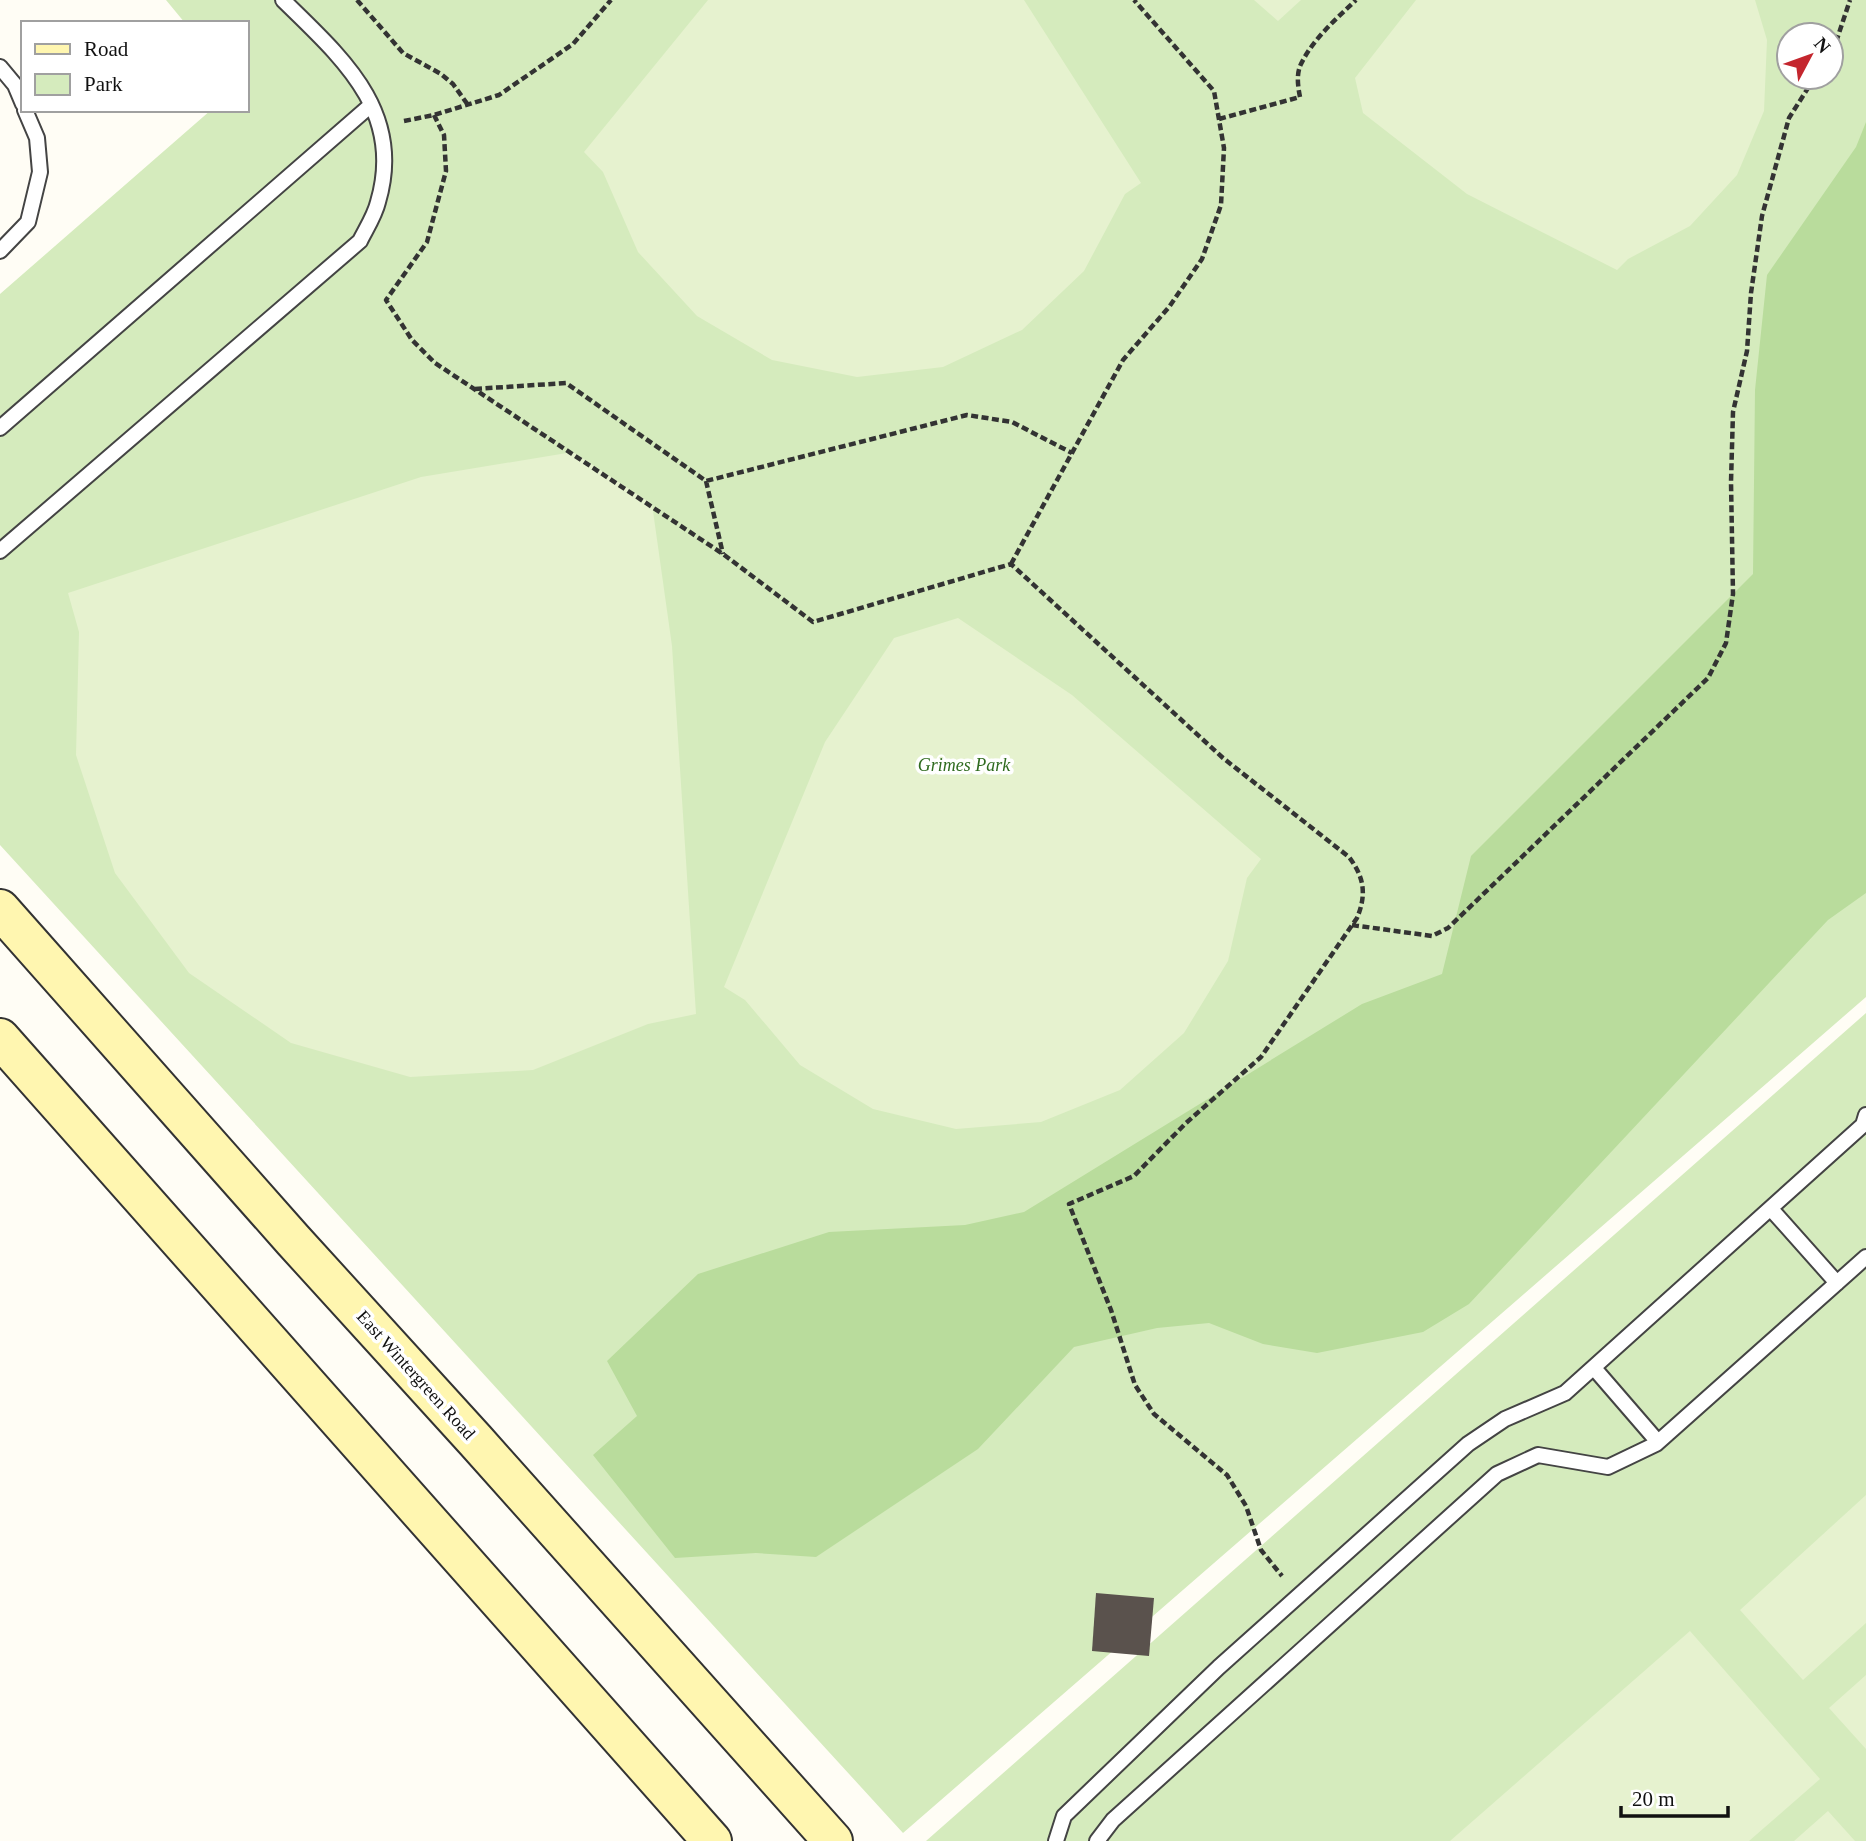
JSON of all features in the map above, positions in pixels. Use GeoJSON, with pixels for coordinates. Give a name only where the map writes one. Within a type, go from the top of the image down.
{"type":"FeatureCollection","features":[{"type":"Feature","properties":{"kind":"main road","name":"East Wintergreen Road"},"geometry":{"type":"LineString","coordinates":[[0,909],[293,1240],[833,1841]]}},
{"type":"Feature","properties":{"kind":"main road"},"geometry":{"type":"LineString","coordinates":[[0,1038],[712,1841]]}},
{"type":"Feature","properties":{"kind":"lane"},"geometry":{"type":"LineString","coordinates":[[0,551],[360,241],[378,202],[384,160],[379,125],[359,80],[283,0]]}},
{"type":"Feature","properties":{"kind":"lane"},"geometry":{"type":"LineString","coordinates":[[0,67],[15,85],[21,99]]}},
{"type":"Feature","properties":{"kind":"lane"},"geometry":{"type":"LineString","coordinates":[[0,428],[371,105]]}},
{"type":"Feature","properties":{"kind":"lane"},"geometry":{"type":"LineString","coordinates":[[0,251],[28,222],[40,172],[37,138],[26,112]]}},
{"type":"Feature","properties":{"kind":"lane"},"geometry":{"type":"LineString","coordinates":[[1056,1841],[1064,1816],[1298,1595],[1468,1444],[1505,1419],[1565,1393],[1863,1125],[1866,1115]]}},
{"type":"Feature","properties":{"kind":"lane"},"geometry":{"type":"LineString","coordinates":[[1771,1209],[1837,1283]]}},
{"type":"Feature","properties":{"kind":"lane"},"geometry":{"type":"LineString","coordinates":[[1097,1841],[1112,1820],[1497,1474],[1538,1455],[1608,1468],[1658,1441],[1866,1257]]}},
{"type":"Feature","properties":{"kind":"lane"},"geometry":{"type":"LineString","coordinates":[[1594,1368],[1658,1441]]}},
{"type":"Feature","properties":{"kind":"path"},"geometry":{"type":"LineString","coordinates":[[357,0],[403,53],[441,74],[453,84],[468,105]]}},
{"type":"Feature","properties":{"kind":"path"},"geometry":{"type":"LineString","coordinates":[[379,125],[435,115],[499,95],[573,44],[611,0]]}},
{"type":"Feature","properties":{"kind":"path"},"geometry":{"type":"LineString","coordinates":[[435,115],[444,135],[446,171],[427,242],[386,300],[412,340],[435,363],[723,554],[813,622],[1011,564],[1123,360],[1169,307],[1202,259],[1221,205],[1224,148],[1214,91],[1134,0]]}},
{"type":"Feature","properties":{"kind":"path"},"geometry":{"type":"LineString","coordinates":[[1219,118],[1300,97],[1300,65],[1328,27],[1356,0]]}},
{"type":"Feature","properties":{"kind":"path"},"geometry":{"type":"LineString","coordinates":[[1843,21],[1850,0]]}},
{"type":"Feature","properties":{"kind":"path"},"geometry":{"type":"LineString","coordinates":[[1352,925],[1432,936],[1448,928],[1708,678],[1726,643],[1733,594],[1731,482],[1734,412],[1747,351],[1751,293],[1762,216],[1789,118],[1806,91]]}},
{"type":"Feature","properties":{"kind":"path"},"geometry":{"type":"LineString","coordinates":[[474,389],[566,383],[706,481],[723,554]]}},
{"type":"Feature","properties":{"kind":"path"},"geometry":{"type":"LineString","coordinates":[[706,481],[967,415],[1012,422],[1072,453]]}},
{"type":"Feature","properties":{"kind":"path"},"geometry":{"type":"LineString","coordinates":[[1011,564],[1223,758],[1349,856],[1359,870],[1364,886],[1364,903],[1352,925],[1261,1057],[1186,1123],[1134,1176],[1069,1204],[1111,1310],[1135,1385],[1154,1415],[1227,1475],[1246,1506],[1261,1549],[1298,1595]]}},
{"type":"Feature","properties":{"kind":"green space","name":"Grimes Park"},"geometry":{"type":"Polygon","coordinates":[[[166,0],[1866,0],[1866,997],[903,1833],[0,845],[0,294],[209,112],[248,112],[248,21],[183,21],[166,0]]]}},
{"type":"Feature","properties":{"kind":"green space"},"geometry":{"type":"Polygon","coordinates":[[[708,0],[1024,0],[1141,183],[1125,194],[1084,271],[1022,330],[943,367],[857,377],[772,360],[697,316],[638,252],[603,172],[584,152],[708,0]]]}},
{"type":"Feature","properties":{"kind":"green space"},"geometry":{"type":"Polygon","coordinates":[[[1254,0],[1301,0],[1278,21],[1254,0]]]}},
{"type":"Feature","properties":{"kind":"green space"},"geometry":{"type":"Polygon","coordinates":[[[1416,0],[1755,0],[1767,40],[1764,111],[1737,175],[1690,226],[1628,259],[1617,270],[1467,194],[1363,113],[1355,78],[1416,0]]]}},
{"type":"Feature","properties":{"kind":"green space"},"geometry":{"type":"Polygon","coordinates":[[[1866,122],[1866,893],[1828,920],[1469,1304],[1423,1332],[1317,1353],[1263,1344],[1209,1323],[1157,1328],[1074,1347],[978,1449],[816,1557],[756,1553],[675,1558],[593,1455],[637,1416],[607,1361],[698,1274],[829,1232],[965,1225],[1024,1212],[1362,1004],[1442,974],[1471,856],[1753,574],[1755,390],[1767,275],[1856,147],[1866,122]]]}},
{"type":"Feature","properties":{"kind":"green space"},"geometry":{"type":"Polygon","coordinates":[[[573,452],[652,504],[672,646],[696,1014],[648,1024],[533,1070],[410,1077],[291,1043],[189,973],[115,873],[76,755],[79,632],[68,593],[421,477],[573,452]]]}},
{"type":"Feature","properties":{"kind":"green space"},"geometry":{"type":"Polygon","coordinates":[[[958,618],[1072,695],[1261,859],[1247,878],[1228,961],[1184,1033],[1120,1090],[1041,1122],[956,1129],[873,1109],[800,1065],[745,1000],[724,987],[825,742],[894,638],[958,618]]]}},
{"type":"Feature","properties":{"kind":"green space"},"geometry":{"type":"Polygon","coordinates":[[[1866,1013],[1866,1841],[926,1841],[1866,1013]]]}},
{"type":"Feature","properties":{"kind":"green space"},"geometry":{"type":"Polygon","coordinates":[[[1866,1495],[1866,1623],[1803,1680],[1740,1610],[1866,1495]]]}},
{"type":"Feature","properties":{"kind":"green space"},"geometry":{"type":"Polygon","coordinates":[[[1690,1631],[1820,1779],[1749,1841],[1450,1841],[1690,1631]]]}},
{"type":"Feature","properties":{"kind":"green space"},"geometry":{"type":"Polygon","coordinates":[[[1866,1675],[1866,1749],[1829,1708],[1866,1675]]]}},
{"type":"Feature","properties":{"kind":"green space"},"geometry":{"type":"Polygon","coordinates":[[[1828,1811],[1855,1841],[1794,1841],[1828,1811]]]}},
{"type":"Feature","properties":{"kind":"building"},"geometry":{"type":"Polygon","coordinates":[[[1096,1593],[1154,1598],[1149,1656],[1092,1651],[1096,1593]]]}}]}
